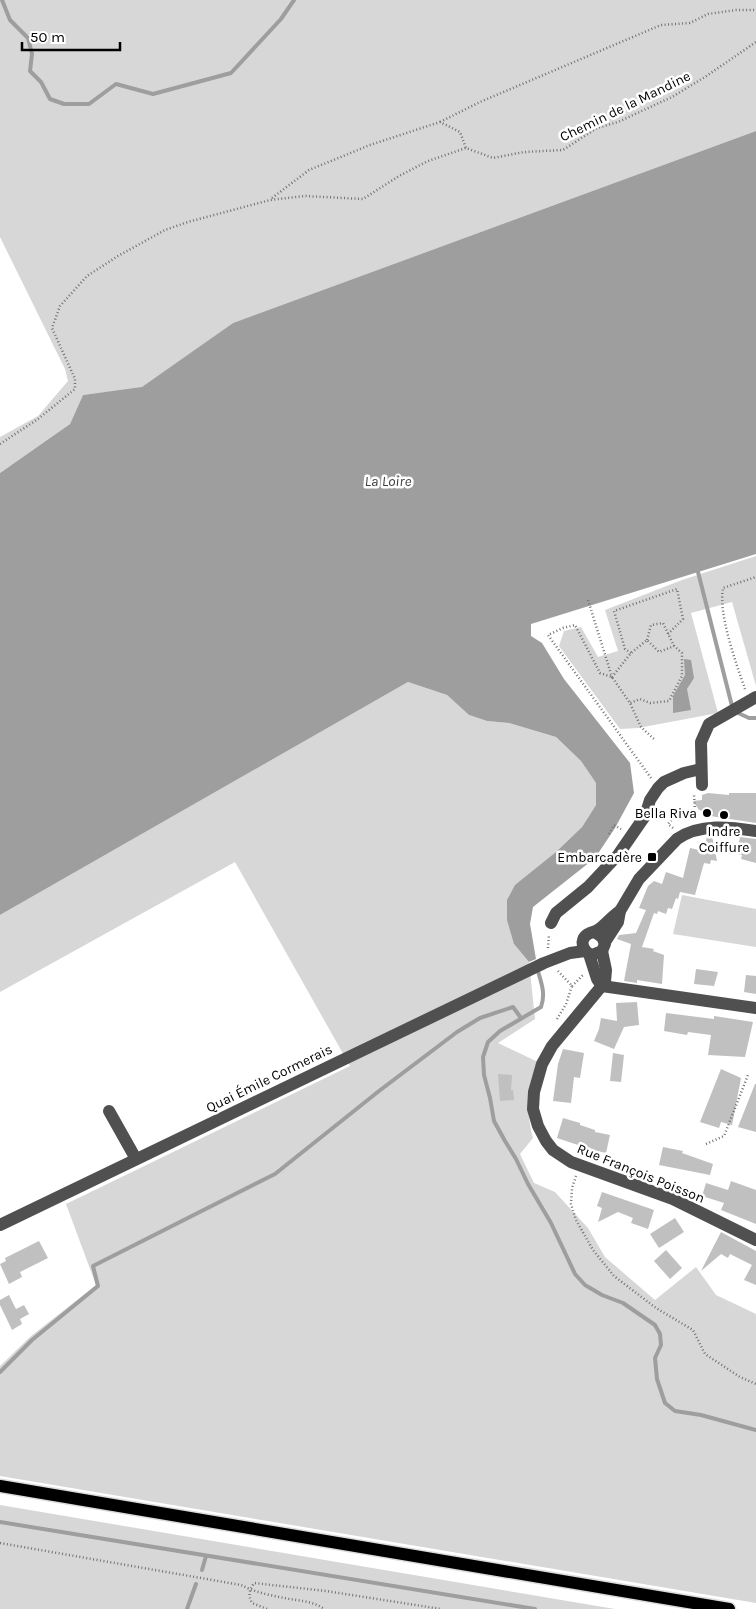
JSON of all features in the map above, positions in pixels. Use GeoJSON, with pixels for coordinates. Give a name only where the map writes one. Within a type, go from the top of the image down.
{"type":"FeatureCollection","features":[{"type":"Feature","properties":{"kind":"main road"},"geometry":{"type":"LineString","coordinates":[[0,1486],[729,1609]]}},
{"type":"Feature","properties":{"kind":"street"},"geometry":{"type":"LineString","coordinates":[[702,785],[700,742],[709,724],[753,699]]}},
{"type":"Feature","properties":{"kind":"street"},"geometry":{"type":"LineString","coordinates":[[551,923],[556,912],[588,887],[618,855],[644,816],[650,800],[658,788],[664,782],[684,773],[702,769]]}},
{"type":"Feature","properties":{"kind":"street"},"geometry":{"type":"LineString","coordinates":[[586,948],[596,955],[603,947],[618,922],[620,911],[639,879],[682,835],[718,827],[756,831]]}},
{"type":"Feature","properties":{"kind":"street"},"geometry":{"type":"LineString","coordinates":[[620,911],[595,932],[587,935],[586,948],[599,984],[630,992],[756,1008]]}},
{"type":"Feature","properties":{"kind":"street"},"geometry":{"type":"LineString","coordinates":[[595,932],[602,936],[607,977],[602,986]]}},
{"type":"Feature","properties":{"kind":"street","name":"Quai Émile Cormerais"},"geometry":{"type":"LineString","coordinates":[[0,1225],[525,972],[564,948],[586,948]]}},
{"type":"Feature","properties":{"kind":"street","name":"Rue François Poisson"},"geometry":{"type":"LineString","coordinates":[[602,986],[552,1046],[542,1064],[534,1092],[533,1109],[538,1126],[546,1141],[557,1153],[579,1165],[673,1199],[756,1240]]}},
{"type":"Feature","properties":{"kind":"street"},"geometry":{"type":"LineString","coordinates":[[109,1111],[136,1159]]}},
{"type":"Feature","properties":{"kind":"path"},"geometry":{"type":"LineString","coordinates":[[270,200],[309,170],[370,145],[440,122],[480,102],[632,36],[661,25],[690,23],[708,14],[736,10],[756,10]]}},
{"type":"Feature","properties":{"kind":"path","name":"Chemin de la Mandine"},"geometry":{"type":"LineString","coordinates":[[466,148],[493,158],[524,152],[563,150],[597,128],[618,122],[672,96],[705,77],[756,42]]}},
{"type":"Feature","properties":{"kind":"path"},"geometry":{"type":"LineString","coordinates":[[0,444],[38,419],[75,388],[75,379],[52,328],[60,306],[87,276],[165,230],[188,222],[270,200],[305,196],[363,200],[399,176],[428,161],[466,148],[460,132],[440,122]]}},
{"type":"Feature","properties":{"kind":"path"},"geometry":{"type":"LineString","coordinates":[[753,699],[732,647],[721,599],[723,588],[756,577]]}},
{"type":"Feature","properties":{"kind":"path"},"geometry":{"type":"LineString","coordinates":[[631,653],[625,649],[614,611],[677,589],[683,619],[668,634]]}},
{"type":"Feature","properties":{"kind":"path"},"geometry":{"type":"LineString","coordinates":[[588,600],[612,677],[630,703],[640,727],[655,740]]}},
{"type":"Feature","properties":{"kind":"path"},"geometry":{"type":"LineString","coordinates":[[612,677],[631,653],[647,640],[651,625],[663,623],[674,646],[682,653],[682,676],[669,701],[650,703],[640,699],[630,703]]}},
{"type":"Feature","properties":{"kind":"path"},"geometry":{"type":"LineString","coordinates":[[612,677],[600,673],[575,625],[548,635],[658,788]]}},
{"type":"Feature","properties":{"kind":"path"},"geometry":{"type":"LineString","coordinates":[[647,640],[659,652],[674,646]]}},
{"type":"Feature","properties":{"kind":"path"},"geometry":{"type":"LineString","coordinates":[[682,835],[668,824],[673,818],[695,812],[694,802]]}},
{"type":"Feature","properties":{"kind":"path"},"geometry":{"type":"LineString","coordinates":[[609,834],[614,825],[626,832]]}},
{"type":"Feature","properties":{"kind":"path"},"geometry":{"type":"LineString","coordinates":[[548,940],[548,958]]}},
{"type":"Feature","properties":{"kind":"path"},"geometry":{"type":"LineString","coordinates":[[553,1024],[566,1004],[572,986],[559,973]]}},
{"type":"Feature","properties":{"kind":"path"},"geometry":{"type":"LineString","coordinates":[[706,1144],[724,1136],[748,1075]]}},
{"type":"Feature","properties":{"kind":"path"},"geometry":{"type":"LineString","coordinates":[[579,1165],[572,1188],[571,1204],[576,1220],[593,1250],[614,1276],[656,1308],[693,1330],[705,1354],[740,1377],[756,1384]]}},
{"type":"Feature","properties":{"kind":"path"},"geometry":{"type":"LineString","coordinates":[[0,1543],[202,1577],[314,1604],[324,1609]]}},
{"type":"Feature","properties":{"kind":"path"},"geometry":{"type":"LineString","coordinates":[[266,1609],[252,1603],[249,1596],[250,1589],[254,1583],[326,1591],[441,1609]]}},
{"type":"Feature","properties":{"kind":"shaded area"},"geometry":{"type":"Polygon","coordinates":[[[0,0],[756,0],[756,131],[233,323],[142,388],[83,395],[70,424],[0,473],[0,437],[38,416],[68,381],[65,369],[0,237],[0,0]]]}},
{"type":"Feature","properties":{"kind":"shaded area"},"geometry":{"type":"Polygon","coordinates":[[[756,556],[756,686],[732,602],[691,613],[718,713],[638,728],[620,729],[559,646],[564,631],[581,627],[598,657],[618,651],[605,610],[682,580],[756,556]]]}},
{"type":"Feature","properties":{"kind":"shaded area"},"geometry":{"type":"Polygon","coordinates":[[[408,682],[447,695],[469,715],[487,721],[509,723],[556,737],[581,761],[596,783],[596,805],[582,827],[556,852],[514,944],[529,962],[535,1019],[498,1043],[538,1062],[531,1082],[528,1100],[533,1138],[520,1154],[534,1183],[555,1192],[588,1228],[605,1257],[655,1300],[696,1267],[716,1295],[756,1314],[756,1603],[0,1476],[0,1366],[31,1336],[96,1285],[66,1204],[350,1066],[235,862],[0,992],[0,915],[408,682]]]}},
{"type":"Feature","properties":{"kind":"shaded area"},"geometry":{"type":"Polygon","coordinates":[[[682,895],[756,909],[756,947],[673,934],[682,895]]]}},
{"type":"Feature","properties":{"kind":"shaded area"},"geometry":{"type":"Polygon","coordinates":[[[0,1505],[615,1609],[0,1609],[0,1505]]]}},
{"type":"Feature","properties":{"kind":"water","name":"La Loire"},"geometry":{"type":"Polygon","coordinates":[[[756,131],[756,554],[531,624],[531,636],[542,643],[564,679],[630,763],[634,793],[615,828],[595,858],[533,907],[530,924],[536,959],[529,962],[514,944],[507,920],[507,900],[515,885],[556,852],[582,827],[596,805],[596,783],[581,761],[556,737],[509,723],[487,721],[469,715],[447,695],[408,682],[0,915],[0,473],[70,424],[83,395],[142,387],[233,323],[756,131]]]}},
{"type":"Feature","properties":{"kind":"water"},"geometry":{"type":"Polygon","coordinates":[[[684,659],[691,660],[694,678],[687,689],[691,710],[673,713],[673,696],[685,675],[684,659]]]}},
{"type":"Feature","properties":{"kind":"building"},"geometry":{"type":"Polygon","coordinates":[[[708,793],[729,795],[729,793],[756,793],[756,823],[704,815],[704,811],[699,810],[693,801],[702,800],[702,795],[708,793]]]}},
{"type":"Feature","properties":{"kind":"building"},"geometry":{"type":"Polygon","coordinates":[[[707,836],[712,836],[717,861],[711,860],[710,864],[704,863],[695,895],[680,892],[672,909],[668,908],[666,914],[658,911],[657,914],[654,913],[642,947],[654,949],[653,951],[664,955],[662,984],[637,980],[637,983],[624,981],[631,944],[617,939],[619,935],[636,933],[646,910],[639,908],[648,886],[654,881],[662,884],[666,872],[683,878],[690,848],[704,851],[707,836]]]}},
{"type":"Feature","properties":{"kind":"building"},"geometry":{"type":"Polygon","coordinates":[[[740,837],[756,839],[756,863],[741,859],[742,855],[737,854],[740,837]]]}},
{"type":"Feature","properties":{"kind":"building"},"geometry":{"type":"Polygon","coordinates":[[[696,969],[718,972],[714,986],[694,984],[696,969]]]}},
{"type":"Feature","properties":{"kind":"building"},"geometry":{"type":"Polygon","coordinates":[[[746,975],[756,976],[756,994],[744,992],[746,975]]]}},
{"type":"Feature","properties":{"kind":"building"},"geometry":{"type":"Polygon","coordinates":[[[637,1002],[639,1025],[624,1027],[614,1049],[594,1041],[601,1018],[617,1021],[616,1003],[637,1002]]]}},
{"type":"Feature","properties":{"kind":"building"},"geometry":{"type":"Polygon","coordinates":[[[666,1013],[714,1019],[714,1016],[753,1022],[745,1057],[708,1055],[711,1035],[688,1032],[687,1035],[664,1031],[666,1013]]]}},
{"type":"Feature","properties":{"kind":"building"},"geometry":{"type":"Polygon","coordinates":[[[563,1049],[584,1053],[580,1078],[574,1077],[571,1103],[553,1101],[558,1064],[563,1049]]]}},
{"type":"Feature","properties":{"kind":"building"},"geometry":{"type":"Polygon","coordinates":[[[613,1053],[624,1055],[621,1082],[610,1081],[613,1053]]]}},
{"type":"Feature","properties":{"kind":"building"},"geometry":{"type":"Polygon","coordinates":[[[721,1069],[741,1078],[732,1125],[721,1122],[719,1128],[700,1122],[721,1069]]]}},
{"type":"Feature","properties":{"kind":"building"},"geometry":{"type":"Polygon","coordinates":[[[498,1074],[512,1075],[511,1090],[513,1090],[514,1100],[500,1101],[498,1074]]]}},
{"type":"Feature","properties":{"kind":"building"},"geometry":{"type":"Polygon","coordinates":[[[756,1084],[756,1132],[738,1127],[756,1084]]]}},
{"type":"Feature","properties":{"kind":"building"},"geometry":{"type":"Polygon","coordinates":[[[563,1118],[580,1123],[580,1125],[595,1130],[595,1132],[610,1135],[606,1153],[589,1149],[588,1152],[577,1149],[578,1145],[557,1138],[563,1118]]]}},
{"type":"Feature","properties":{"kind":"building"},"geometry":{"type":"Polygon","coordinates":[[[663,1147],[683,1151],[682,1153],[713,1164],[710,1175],[659,1165],[663,1147]]]}},
{"type":"Feature","properties":{"kind":"building"},"geometry":{"type":"Polygon","coordinates":[[[731,1181],[756,1190],[756,1224],[721,1210],[724,1203],[702,1196],[706,1183],[728,1190],[731,1181]]]}},
{"type":"Feature","properties":{"kind":"building"},"geometry":{"type":"Polygon","coordinates":[[[602,1192],[654,1210],[648,1229],[631,1223],[633,1218],[618,1212],[598,1222],[602,1208],[597,1206],[602,1192]]]}},
{"type":"Feature","properties":{"kind":"building"},"geometry":{"type":"Polygon","coordinates":[[[675,1218],[684,1232],[659,1248],[650,1234],[675,1218]]]}},
{"type":"Feature","properties":{"kind":"building"},"geometry":{"type":"Polygon","coordinates":[[[721,1232],[756,1251],[756,1285],[744,1280],[752,1265],[730,1254],[728,1258],[721,1254],[701,1271],[721,1232]]]}},
{"type":"Feature","properties":{"kind":"building"},"geometry":{"type":"Polygon","coordinates":[[[39,1241],[48,1258],[20,1272],[22,1277],[9,1284],[0,1264],[6,1261],[5,1258],[39,1241]]]}},
{"type":"Feature","properties":{"kind":"building"},"geometry":{"type":"Polygon","coordinates":[[[666,1250],[682,1268],[670,1279],[654,1261],[666,1250]]]}},
{"type":"Feature","properties":{"kind":"building"},"geometry":{"type":"Polygon","coordinates":[[[9,1295],[16,1309],[24,1305],[29,1314],[20,1319],[22,1324],[12,1330],[0,1305],[0,1300],[9,1295]]]}},
{"type":"Feature","properties":{"kind":"waterway"},"geometry":{"type":"LineString","coordinates":[[2,0],[10,20],[28,38],[32,54],[30,71],[41,82],[50,99],[64,104],[89,104],[116,84],[153,94],[231,73],[281,19],[294,0]]}},
{"type":"Feature","properties":{"kind":"waterway"},"geometry":{"type":"LineString","coordinates":[[697,568],[732,706]]}},
{"type":"Feature","properties":{"kind":"waterway"},"geometry":{"type":"LineString","coordinates":[[738,713],[749,718],[756,718]]}},
{"type":"Feature","properties":{"kind":"waterway"},"geometry":{"type":"LineString","coordinates":[[537,968],[543,992],[541,1007],[500,1031],[488,1042],[483,1057],[484,1075],[494,1121],[551,1223],[575,1274],[585,1285],[602,1295],[623,1303],[655,1325],[660,1334],[661,1345],[655,1358],[657,1379],[665,1403],[675,1411],[701,1415],[756,1430]]}},
{"type":"Feature","properties":{"kind":"waterway"},"geometry":{"type":"LineString","coordinates":[[0,1372],[32,1340],[98,1286],[93,1266],[275,1174],[379,1091],[457,1032],[480,1018],[513,1007],[521,1018]]}},
{"type":"Feature","properties":{"kind":"waterway"},"geometry":{"type":"LineString","coordinates":[[0,1522],[535,1609]]}},
{"type":"Feature","properties":{"kind":"waterway"},"geometry":{"type":"LineString","coordinates":[[202,1570],[206,1556]]}},
{"type":"Feature","properties":{"kind":"waterway"},"geometry":{"type":"LineString","coordinates":[[187,1609],[196,1584]]}},
{"type":"Feature","properties":{"kind":"place","name":"Bella Riva"},"geometry":{"type":"Point","coordinates":[707,813]}},
{"type":"Feature","properties":{"kind":"place","name":"Indre Coiffure"},"geometry":{"type":"Point","coordinates":[724,815]}},
{"type":"Feature","properties":{"kind":"place","name":"Embarcadère"},"geometry":{"type":"Point","coordinates":[652,857]}}]}
